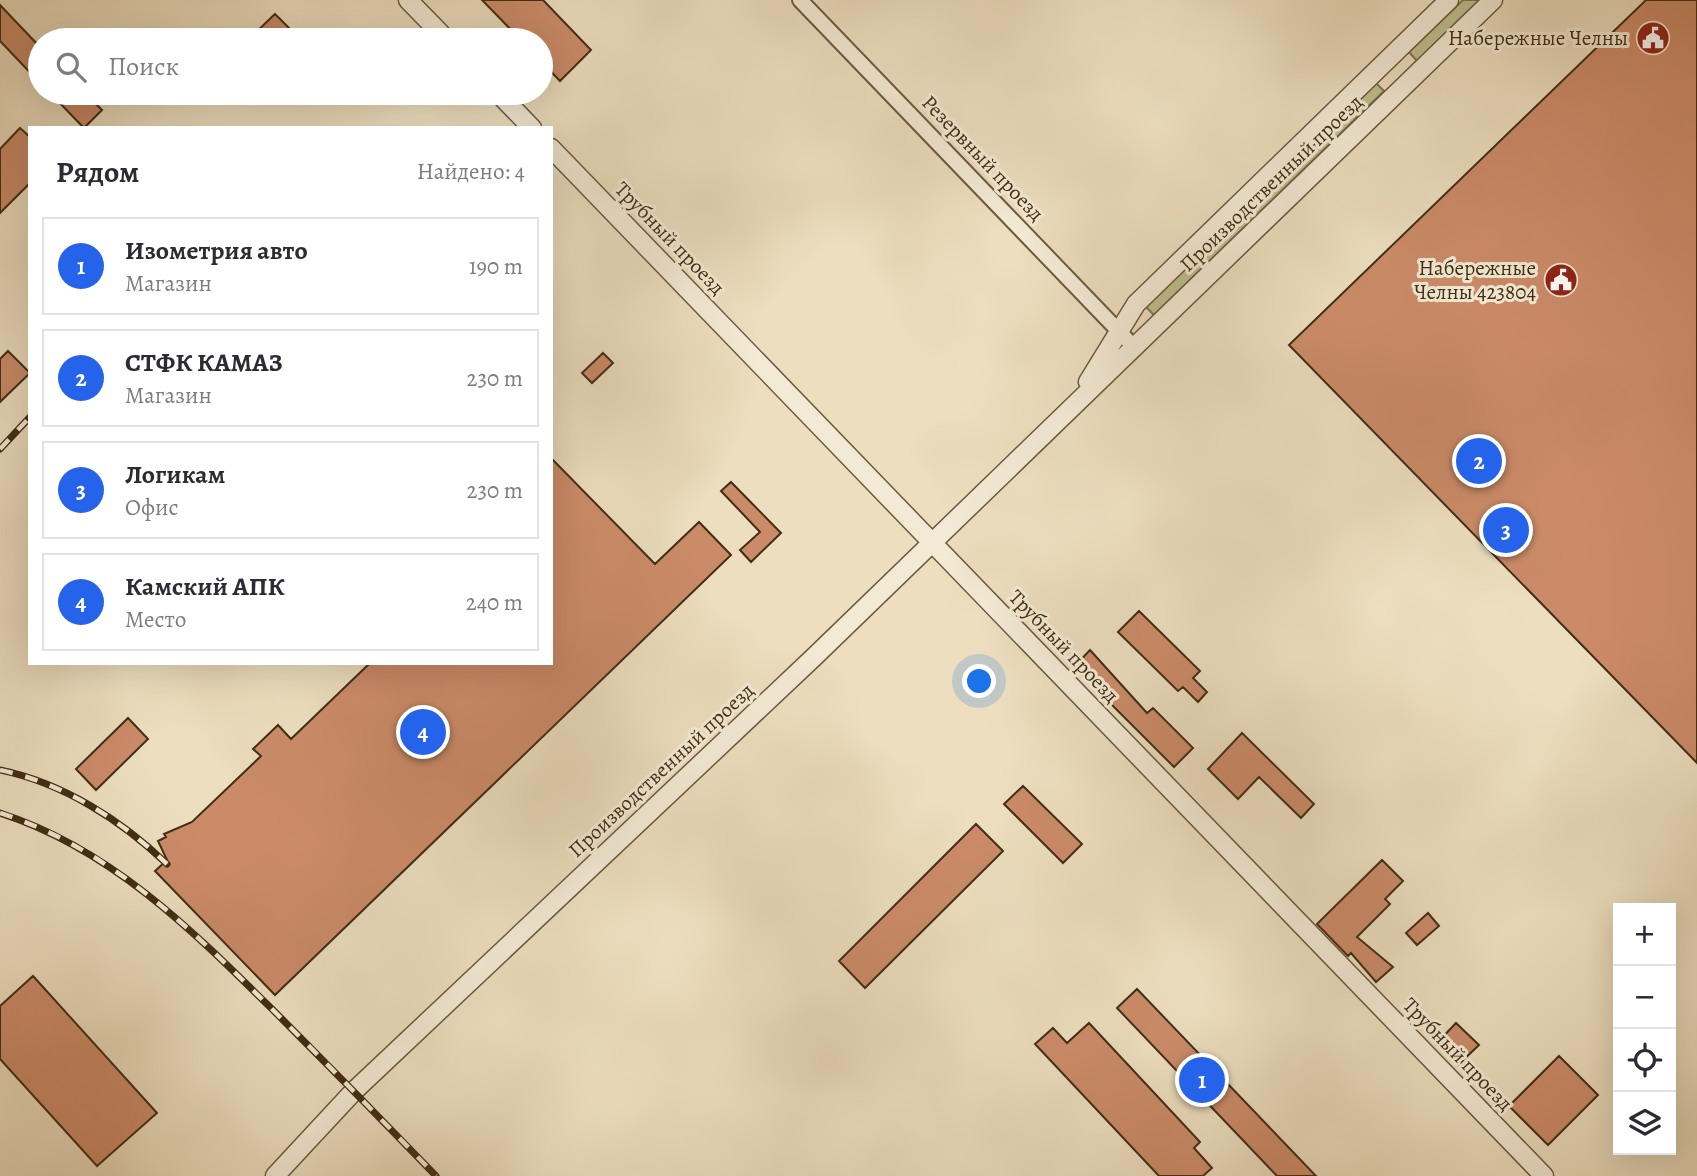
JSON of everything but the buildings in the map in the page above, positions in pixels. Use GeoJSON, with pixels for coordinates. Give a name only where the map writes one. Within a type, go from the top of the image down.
{"type":"FeatureCollection","features":[{"type":"Feature","properties":{"kind":"street"},"geometry":{"type":"LineString","coordinates":[[408,0],[435,28]]}},
{"type":"Feature","properties":{"kind":"street","name":"Резервный проезд"},"geometry":{"type":"LineString","coordinates":[[800,0],[1134,347]]}},
{"type":"Feature","properties":{"kind":"street","name":"Производственный проезд"},"geometry":{"type":"LineString","coordinates":[[1079,398],[1136,303],[1449,0]]}},
{"type":"Feature","properties":{"kind":"street","name":"Производственный проезд"},"geometry":{"type":"LineString","coordinates":[[275,1176],[354,1091],[813,658],[1493,0]]}},
{"type":"Feature","properties":{"kind":"street"},"geometry":{"type":"LineString","coordinates":[[1387,61],[1408,82]]}},
{"type":"Feature","properties":{"kind":"street"},"geometry":{"type":"LineString","coordinates":[[510,105],[530,126]]}},
{"type":"Feature","properties":{"kind":"street","name":"Трубный проезд"},"geometry":{"type":"LineString","coordinates":[[553,150],[1544,1176]]}},
{"type":"Feature","properties":{"kind":"green space"},"geometry":{"type":"Polygon","coordinates":[[[1463,0],[1481,0],[1417,61],[1409,52],[1463,0]]]}},
{"type":"Feature","properties":{"kind":"green space"},"geometry":{"type":"Polygon","coordinates":[[[1376,83],[1384,91],[1154,315],[1146,307],[1376,83]]]}},
{"type":"Feature","properties":{"kind":"railway"},"geometry":{"type":"LineString","coordinates":[[0,449],[28,419]]}},
{"type":"Feature","properties":{"kind":"railway"},"geometry":{"type":"LineString","coordinates":[[0,770],[46,784],[90,805],[111,818],[167,864]]}},
{"type":"Feature","properties":{"kind":"railway"},"geometry":{"type":"LineString","coordinates":[[0,813],[79,848],[149,896],[245,983],[436,1176]]}},
{"type":"Feature","properties":{"kind":"place","name":"Набережные Челны"},"geometry":{"type":"Point","coordinates":[1653,38]}},
{"type":"Feature","properties":{"kind":"place","name":"Набережные Челны 423804"},"geometry":{"type":"Point","coordinates":[1561,280]}},
{"type":"Feature","properties":{"kind":"place","name":"СТФК КАМАЗ"},"geometry":{"type":"Point","coordinates":[1479,461]}},
{"type":"Feature","properties":{"kind":"place","name":"Логикам"},"geometry":{"type":"Point","coordinates":[1506,530]}},
{"type":"Feature","properties":{"kind":"place","name":"Камский АПК"},"geometry":{"type":"Point","coordinates":[423,732]}},
{"type":"Feature","properties":{"kind":"place","name":"Изометрия авто"},"geometry":{"type":"Point","coordinates":[1202,1080]}}]}
